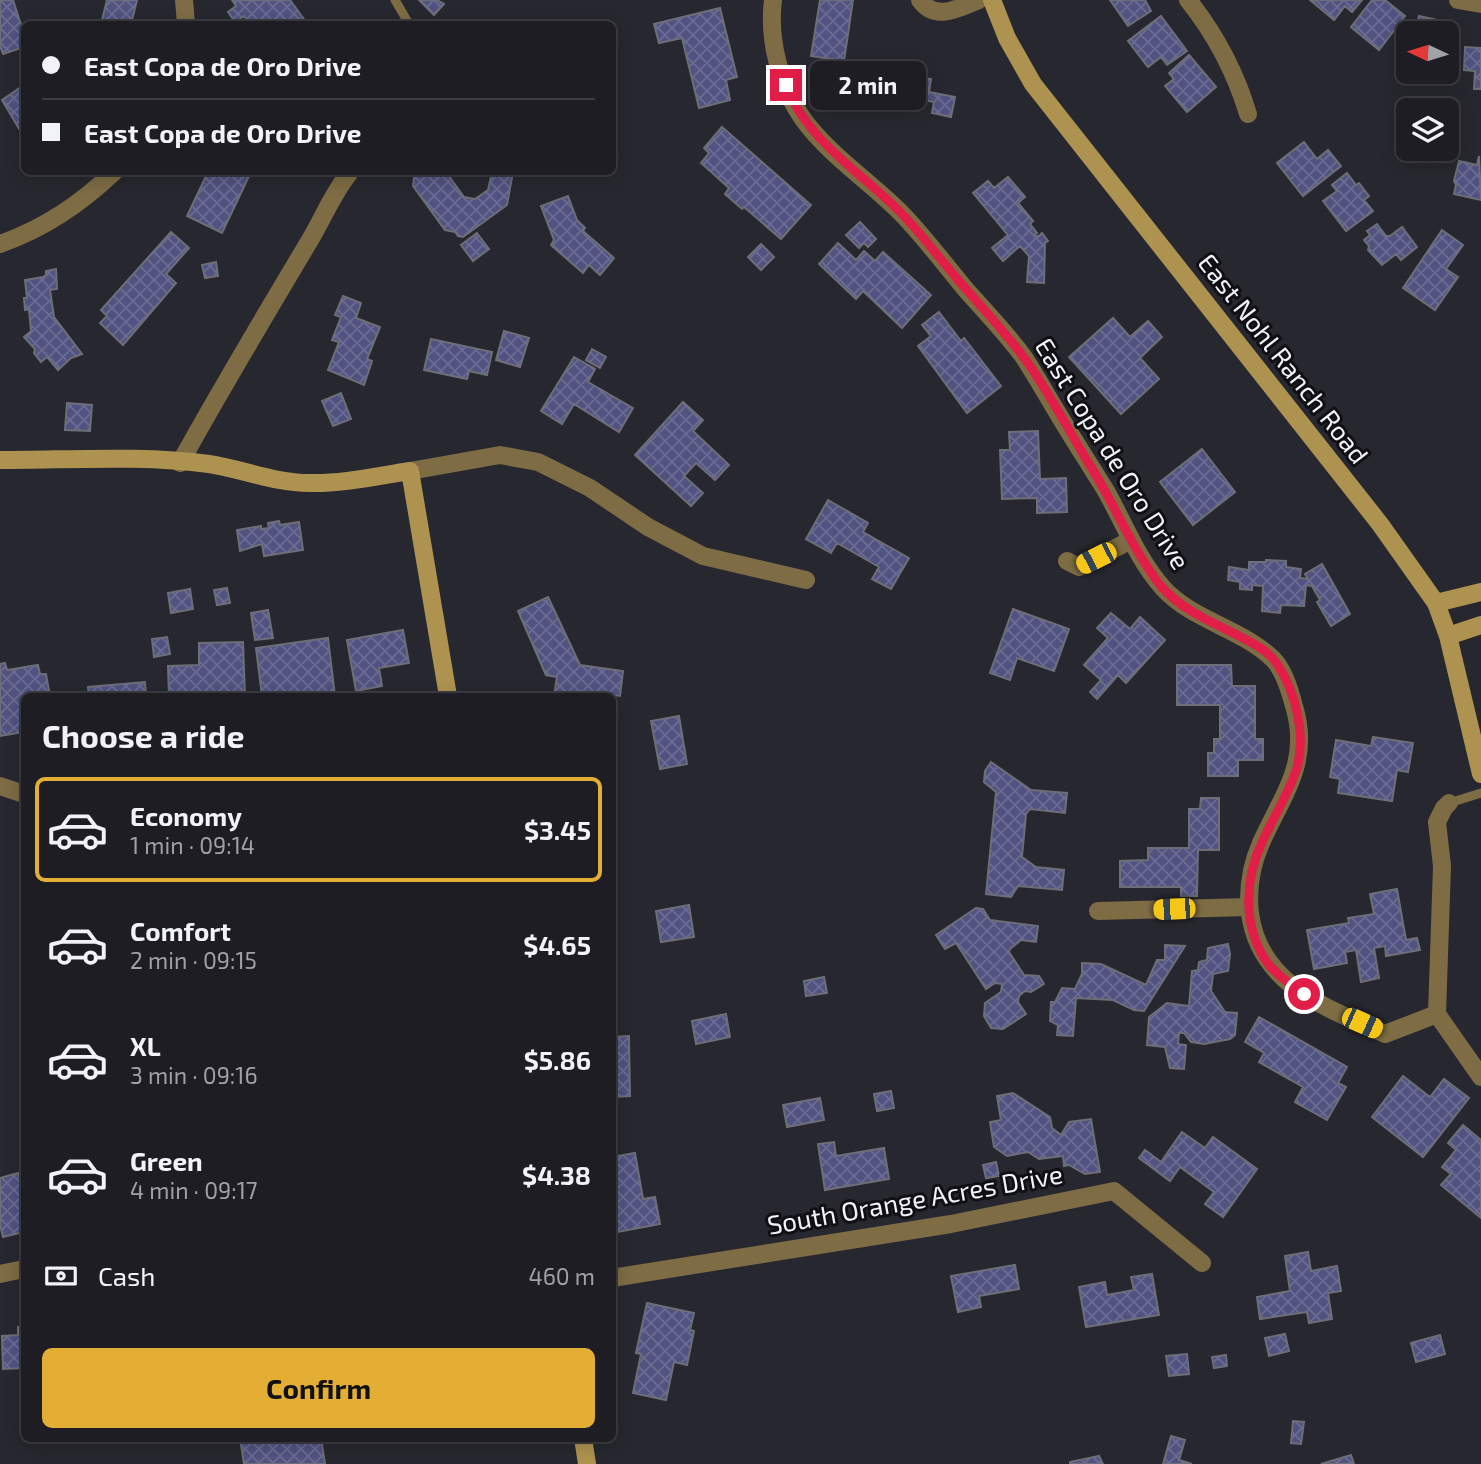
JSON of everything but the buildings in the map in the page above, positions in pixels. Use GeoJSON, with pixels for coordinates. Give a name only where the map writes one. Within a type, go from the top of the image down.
{"type":"FeatureCollection","features":[{"type":"Feature","properties":{"kind":"main road","name":"East Nohl Ranch Road"},"geometry":{"type":"LineString","coordinates":[[992,0],[1007,38],[1033,84],[1380,524],[1436,603],[1448,636],[1481,774]]}},
{"type":"Feature","properties":{"kind":"main road"},"geometry":{"type":"LineString","coordinates":[[0,460],[210,464],[308,483],[410,471],[447,693]]}},
{"type":"Feature","properties":{"kind":"main road"},"geometry":{"type":"LineString","coordinates":[[1436,603],[1481,592]]}},
{"type":"Feature","properties":{"kind":"main road"},"geometry":{"type":"LineString","coordinates":[[1448,636],[1481,625]]}},
{"type":"Feature","properties":{"kind":"main road"},"geometry":{"type":"LineString","coordinates":[[584,1442],[587,1464]]}},
{"type":"Feature","properties":{"kind":"street"},"geometry":{"type":"LineString","coordinates":[[184,0],[187,21]]}},
{"type":"Feature","properties":{"kind":"street","name":"East Copa de Oro Drive"},"geometry":{"type":"LineString","coordinates":[[773,0],[771,26],[780,70],[792,101],[804,120],[818,137],[904,215],[1022,356],[1161,586],[1181,606],[1259,647],[1276,662],[1290,689],[1298,720],[1300,743],[1297,767],[1250,874],[1249,907],[1252,929],[1270,966],[1304,994],[1385,1034],[1437,1014]]}},
{"type":"Feature","properties":{"kind":"street"},"geometry":{"type":"LineString","coordinates":[[920,0],[924,6],[936,13],[951,11],[979,0]]}},
{"type":"Feature","properties":{"kind":"street"},"geometry":{"type":"LineString","coordinates":[[1188,0],[1224,51],[1239,84],[1248,114]]}},
{"type":"Feature","properties":{"kind":"street"},"geometry":{"type":"LineString","coordinates":[[1458,0],[1481,4]]}},
{"type":"Feature","properties":{"kind":"street"},"geometry":{"type":"LineString","coordinates":[[0,244],[54,220],[111,175]]}},
{"type":"Feature","properties":{"kind":"street"},"geometry":{"type":"LineString","coordinates":[[180,463],[316,231],[336,189],[348,175]]}},
{"type":"Feature","properties":{"kind":"street"},"geometry":{"type":"LineString","coordinates":[[410,471],[500,455],[538,462],[590,488],[648,527],[703,556],[806,580]]}},
{"type":"Feature","properties":{"kind":"street"},"geometry":{"type":"LineString","coordinates":[[1067,561],[1079,566],[1131,540]]}},
{"type":"Feature","properties":{"kind":"street"},"geometry":{"type":"LineString","coordinates":[[1,786],[21,793]]}},
{"type":"Feature","properties":{"kind":"street"},"geometry":{"type":"LineString","coordinates":[[1449,803],[1437,822],[1442,866],[1437,1014],[1481,1077]]}},
{"type":"Feature","properties":{"kind":"street"},"geometry":{"type":"LineString","coordinates":[[1098,911],[1249,907]]}},
{"type":"Feature","properties":{"kind":"street","name":"South Orange Acres Drive"},"geometry":{"type":"LineString","coordinates":[[616,1277],[951,1224],[1114,1191],[1202,1264]]}},
{"type":"Feature","properties":{"kind":"street"},"geometry":{"type":"LineString","coordinates":[[0,1274],[21,1270]]}},
{"type":"Feature","properties":{"kind":"lane"},"geometry":{"type":"LineString","coordinates":[[395,0],[407,21]]}},
{"type":"Feature","properties":{"kind":"lane"},"geometry":{"type":"LineString","coordinates":[[1449,803],[1481,793]]}},
{"type":"Feature","properties":{"kind":"route"},"geometry":{"type":"LineString","coordinates":[[786,85],[792,101],[818,137],[904,215],[1022,356],[1107,493],[1142,559],[1161,586],[1181,606],[1259,647],[1276,662],[1290,689],[1298,720],[1300,743],[1297,767],[1261,843],[1250,874],[1249,907],[1252,929],[1270,966],[1304,994]]}}]}
